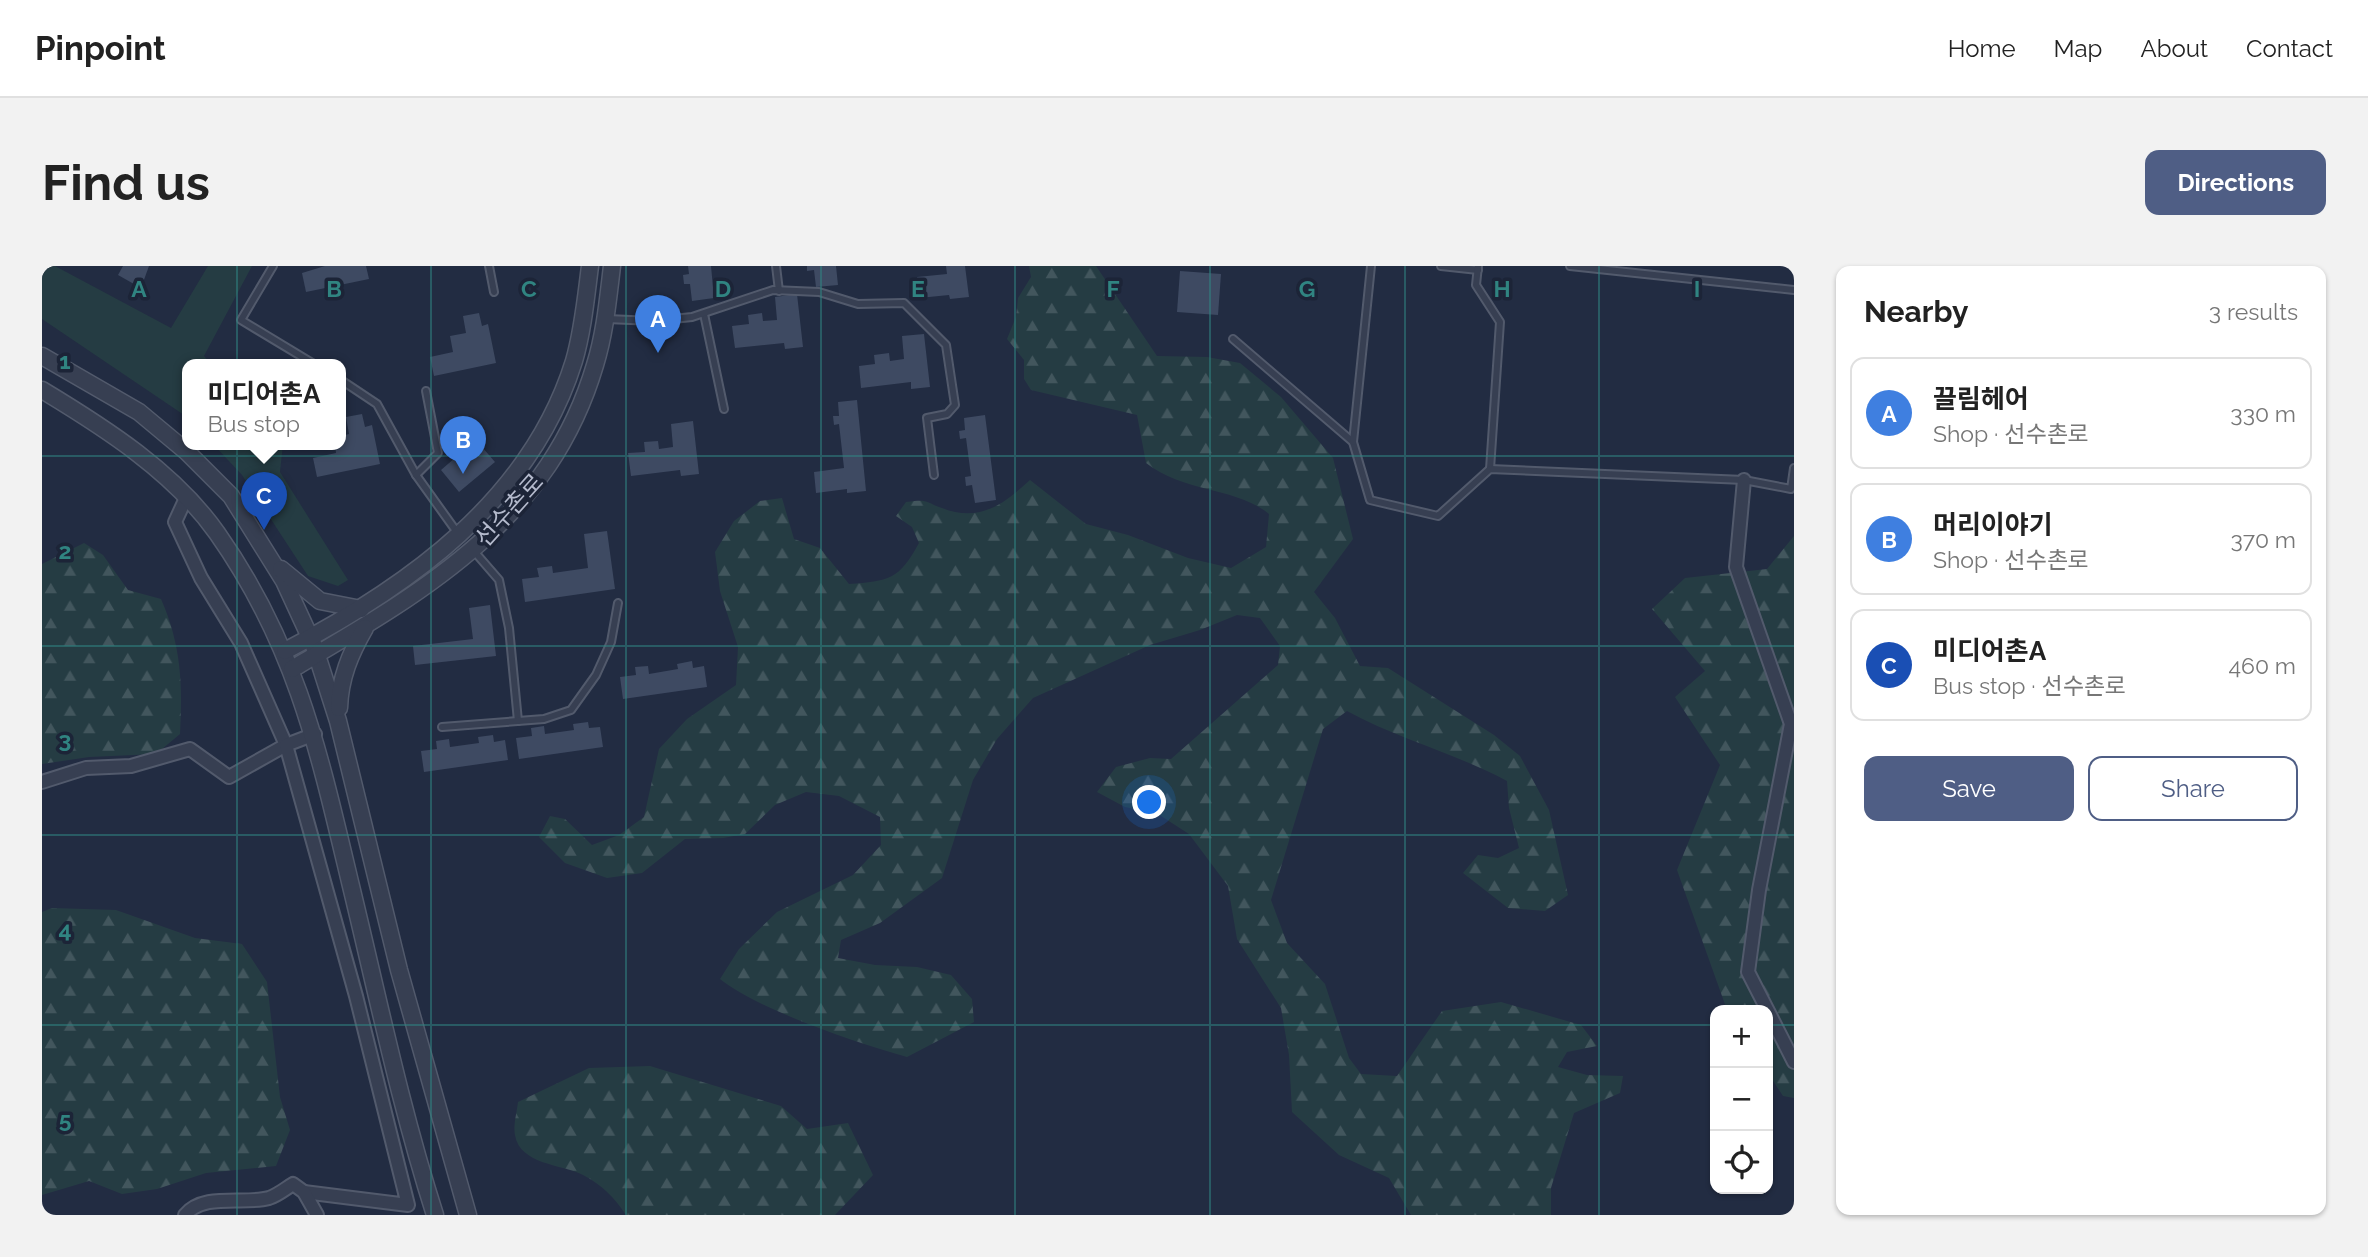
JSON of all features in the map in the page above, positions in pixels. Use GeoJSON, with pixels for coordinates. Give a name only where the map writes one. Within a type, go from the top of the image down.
{"type":"FeatureCollection","features":[{"type":"Feature","properties":{"kind":"street","name":"선수촌로"},"geometry":{"type":"LineString","coordinates":[[285,651],[387,593],[459,535],[493,502],[538,440],[565,384],[584,315],[590,266]]}},
{"type":"Feature","properties":{"kind":"street","name":"선수촌로"},"geometry":{"type":"LineString","coordinates":[[292,669],[399,606],[473,550],[509,517],[557,451],[580,406],[595,365],[612,266]]}},
{"type":"Feature","properties":{"kind":"street"},"geometry":{"type":"LineString","coordinates":[[584,315],[605,319]]}},
{"type":"Feature","properties":{"kind":"street"},"geometry":{"type":"LineString","coordinates":[[42,356],[139,412],[182,448]]}},
{"type":"Feature","properties":{"kind":"street"},"geometry":{"type":"LineString","coordinates":[[42,390],[100,425],[160,471],[186,498],[217,532],[285,651],[315,734],[412,1143],[435,1215]]}},
{"type":"Feature","properties":{"kind":"street"},"geometry":{"type":"LineString","coordinates":[[185,450],[231,496],[271,560],[317,654],[338,721],[399,970],[468,1215]]}},
{"type":"Feature","properties":{"kind":"street"},"geometry":{"type":"LineString","coordinates":[[1744,480],[1736,567],[1791,724],[1759,890],[1748,972],[1794,1062]]}},
{"type":"Feature","properties":{"kind":"street"},"geometry":{"type":"LineString","coordinates":[[186,498],[175,522],[201,578],[241,643],[286,745],[356,996],[408,1205],[304,1192]]}},
{"type":"Feature","properties":{"kind":"street"},"geometry":{"type":"LineString","coordinates":[[459,535],[473,550]]}},
{"type":"Feature","properties":{"kind":"street"},"geometry":{"type":"LineString","coordinates":[[271,560],[320,601],[361,609]]}},
{"type":"Feature","properties":{"kind":"street"},"geometry":{"type":"LineString","coordinates":[[338,721],[339,691],[347,660],[366,625]]}},
{"type":"Feature","properties":{"kind":"street"},"geometry":{"type":"LineString","coordinates":[[42,782],[86,768],[131,766],[190,749],[229,777],[286,745],[315,734]]}},
{"type":"Feature","properties":{"kind":"street"},"geometry":{"type":"LineString","coordinates":[[185,1215],[189,1210],[216,1201],[267,1199],[293,1184],[304,1192],[317,1215]]}},
{"type":"Feature","properties":{"kind":"lane"},"geometry":{"type":"LineString","coordinates":[[273,266],[241,320],[306,359]]}},
{"type":"Feature","properties":{"kind":"lane"},"geometry":{"type":"LineString","coordinates":[[489,266],[494,292]]}},
{"type":"Feature","properties":{"kind":"lane"},"geometry":{"type":"LineString","coordinates":[[776,266],[779,290]]}},
{"type":"Feature","properties":{"kind":"lane"},"geometry":{"type":"LineString","coordinates":[[1371,266],[1353,442],[1370,500],[1438,516],[1490,469],[1500,322],[1476,285],[1478,268],[1441,266]]}},
{"type":"Feature","properties":{"kind":"lane"},"geometry":{"type":"LineString","coordinates":[[1570,266],[1794,290]]}},
{"type":"Feature","properties":{"kind":"lane"},"geometry":{"type":"LineString","coordinates":[[605,319],[654,321],[704,314],[779,290],[819,292],[858,304],[904,303],[931,327],[946,345],[955,405],[947,414],[927,418],[934,475]]}},
{"type":"Feature","properties":{"kind":"lane"},"geometry":{"type":"LineString","coordinates":[[704,314],[724,409]]}},
{"type":"Feature","properties":{"kind":"lane"},"geometry":{"type":"LineString","coordinates":[[1233,339],[1353,442]]}},
{"type":"Feature","properties":{"kind":"lane"},"geometry":{"type":"LineString","coordinates":[[346,383],[377,404],[416,475],[459,535]]}},
{"type":"Feature","properties":{"kind":"lane"},"geometry":{"type":"LineString","coordinates":[[416,475],[438,453],[426,391]]}},
{"type":"Feature","properties":{"kind":"lane"},"geometry":{"type":"LineString","coordinates":[[1490,469],[1744,480],[1791,489],[1794,468]]}},
{"type":"Feature","properties":{"kind":"lane"},"geometry":{"type":"LineString","coordinates":[[473,550],[499,580],[509,628],[519,721]]}},
{"type":"Feature","properties":{"kind":"lane"},"geometry":{"type":"LineString","coordinates":[[442,727],[544,719],[571,710],[596,675],[611,642],[618,603]]}},
{"type":"Feature","properties":{"kind":"green space"},"geometry":{"type":"Polygon","coordinates":[[[42,266],[55,266],[171,328],[208,266],[252,266],[204,356],[207,359],[182,359],[182,414],[42,319],[42,266]]]}},
{"type":"Feature","properties":{"kind":"green space"},"geometry":{"type":"Polygon","coordinates":[[[1029,266],[1096,266],[1157,356],[1207,357],[1240,363],[1281,397],[1333,458],[1353,539],[1314,592],[1335,618],[1360,666],[1388,668],[1494,735],[1520,756],[1549,810],[1568,895],[1545,911],[1508,908],[1463,873],[1478,855],[1498,858],[1519,848],[1509,808],[1507,781],[1347,711],[1323,729],[1271,900],[1287,943],[1325,984],[1349,1058],[1361,1074],[1397,1076],[1442,1011],[1501,1002],[1581,1025],[1597,1046],[1567,1052],[1558,1067],[1587,1075],[1623,1076],[1620,1093],[1574,1113],[1551,1188],[1551,1215],[1411,1215],[1389,1178],[1339,1155],[1292,1112],[1289,1055],[1281,1008],[1237,939],[1228,886],[1189,834],[1158,814],[1125,807],[1097,792],[1116,767],[1150,758],[1171,759],[1278,665],[1280,646],[1260,618],[1237,615],[1200,630],[1150,645],[1033,698],[997,739],[973,780],[942,878],[880,923],[841,940],[838,958],[875,965],[917,967],[951,975],[972,999],[974,1022],[907,1057],[783,1014],[737,991],[720,979],[739,949],[777,912],[853,875],[881,845],[880,817],[839,796],[806,792],[775,805],[745,834],[723,838],[685,839],[642,873],[607,878],[565,863],[539,837],[550,816],[565,819],[592,845],[619,835],[644,817],[659,749],[687,719],[736,685],[738,647],[720,591],[715,552],[734,521],[760,501],[782,498],[794,539],[820,548],[849,584],[874,582],[892,576],[912,555],[919,543],[912,527],[896,516],[906,502],[922,501],[955,512],[979,512],[1010,497],[1030,480],[1086,524],[1128,535],[1188,558],[1231,568],[1266,547],[1269,514],[1241,499],[1177,480],[1146,463],[1137,415],[1031,390],[1024,379],[1024,360],[1007,339],[1016,317],[1018,298],[1031,277],[1029,266]]]}},
{"type":"Feature","properties":{"kind":"green space"},"geometry":{"type":"Polygon","coordinates":[[[219,450],[282,450],[280,472],[348,580],[338,586],[308,576],[242,475],[219,450]]]}},
{"type":"Feature","properties":{"kind":"green space"},"geometry":{"type":"Polygon","coordinates":[[[1794,536],[1794,1098],[1783,1096],[1773,1081],[1773,1005],[1725,1005],[1677,870],[1720,765],[1675,697],[1705,671],[1652,609],[1685,578],[1767,569],[1794,536]]]}},
{"type":"Feature","properties":{"kind":"green space"},"geometry":{"type":"Polygon","coordinates":[[[84,543],[103,555],[128,590],[161,599],[177,649],[181,699],[180,734],[156,754],[89,757],[42,764],[42,564],[84,543]]]}},
{"type":"Feature","properties":{"kind":"green space"},"geometry":{"type":"Polygon","coordinates":[[[52,908],[116,910],[195,938],[242,944],[267,982],[280,1097],[290,1130],[276,1166],[206,1173],[157,1189],[122,1194],[89,1181],[42,1195],[42,912],[52,908]]]}},
{"type":"Feature","properties":{"kind":"green space"},"geometry":{"type":"Polygon","coordinates":[[[650,1066],[781,1106],[807,1129],[848,1123],[873,1175],[835,1215],[626,1215],[607,1192],[590,1179],[533,1158],[518,1145],[515,1123],[518,1102],[589,1068],[650,1066]]]}},
{"type":"Feature","properties":{"kind":"building"},"geometry":{"type":"Polygon","coordinates":[[[123,266],[149,266],[141,288],[118,275],[123,266]]]}},
{"type":"Feature","properties":{"kind":"building"},"geometry":{"type":"Polygon","coordinates":[[[325,266],[366,266],[369,279],[306,292],[302,273],[325,266]]]}},
{"type":"Feature","properties":{"kind":"building"},"geometry":{"type":"Polygon","coordinates":[[[688,266],[711,266],[714,298],[692,301],[690,284],[684,284],[683,275],[689,274],[688,266]]]}},
{"type":"Feature","properties":{"kind":"building"},"geometry":{"type":"Polygon","coordinates":[[[807,266],[836,266],[838,285],[816,287],[814,270],[807,271],[807,266]]]}},
{"type":"Feature","properties":{"kind":"building"},"geometry":{"type":"Polygon","coordinates":[[[946,266],[965,266],[969,297],[950,299],[949,295],[919,298],[917,277],[947,274],[946,266]]]}},
{"type":"Feature","properties":{"kind":"building"},"geometry":{"type":"Polygon","coordinates":[[[1180,271],[1221,274],[1218,315],[1177,312],[1180,271]]]}},
{"type":"Feature","properties":{"kind":"building"},"geometry":{"type":"Polygon","coordinates":[[[797,294],[803,347],[785,349],[784,343],[735,348],[732,326],[749,324],[748,315],[762,313],[763,321],[777,320],[775,297],[797,294]]]}},
{"type":"Feature","properties":{"kind":"building"},"geometry":{"type":"Polygon","coordinates":[[[479,313],[482,326],[488,324],[496,363],[434,376],[430,357],[453,352],[450,336],[466,333],[463,316],[479,313]]]}},
{"type":"Feature","properties":{"kind":"building"},"geometry":{"type":"Polygon","coordinates":[[[924,334],[930,387],[911,389],[911,382],[861,388],[859,366],[875,364],[874,355],[889,353],[890,361],[904,359],[902,336],[924,334]]]}},
{"type":"Feature","properties":{"kind":"building"},"geometry":{"type":"Polygon","coordinates":[[[857,400],[866,491],[847,493],[847,489],[816,493],[814,472],[844,468],[839,424],[834,425],[833,416],[839,416],[838,402],[857,400]]]}},
{"type":"Feature","properties":{"kind":"building"},"geometry":{"type":"Polygon","coordinates":[[[362,414],[365,427],[372,425],[380,464],[317,477],[313,458],[336,453],[336,450],[346,450],[346,435],[349,434],[346,417],[362,414]]]}},
{"type":"Feature","properties":{"kind":"building"},"geometry":{"type":"Polygon","coordinates":[[[985,415],[996,500],[975,503],[972,485],[966,486],[965,477],[971,476],[966,438],[960,439],[959,431],[965,430],[964,418],[985,415]]]}},
{"type":"Feature","properties":{"kind":"building"},"geometry":{"type":"Polygon","coordinates":[[[693,421],[699,474],[681,476],[680,470],[631,476],[628,453],[645,452],[644,442],[658,441],[659,449],[673,447],[671,424],[693,421]]]}},
{"type":"Feature","properties":{"kind":"building"},"geometry":{"type":"Polygon","coordinates":[[[482,447],[495,462],[459,492],[441,470],[463,451],[469,458],[482,447]]]}},
{"type":"Feature","properties":{"kind":"building"},"geometry":{"type":"Polygon","coordinates":[[[607,531],[615,589],[525,602],[522,579],[539,577],[537,568],[552,566],[553,573],[588,568],[584,534],[607,531]]]}},
{"type":"Feature","properties":{"kind":"building"},"geometry":{"type":"Polygon","coordinates":[[[490,605],[496,656],[415,665],[413,646],[473,639],[469,608],[490,605]]]}},
{"type":"Feature","properties":{"kind":"building"},"geometry":{"type":"Polygon","coordinates":[[[692,661],[693,668],[704,666],[707,687],[623,699],[620,677],[636,675],[635,667],[648,666],[649,674],[678,669],[677,664],[692,661]]]}},
{"type":"Feature","properties":{"kind":"building"},"geometry":{"type":"Polygon","coordinates":[[[588,722],[589,728],[600,727],[603,747],[519,759],[516,738],[532,736],[531,728],[544,726],[545,734],[574,730],[573,724],[588,722]]]}},
{"type":"Feature","properties":{"kind":"building"},"geometry":{"type":"Polygon","coordinates":[[[493,735],[494,742],[505,740],[508,760],[424,772],[421,751],[437,749],[436,741],[449,739],[450,747],[479,743],[478,737],[493,735]]]}},
{"type":"Feature","properties":{"kind":"place","name":"끌림헤어"},"geometry":{"type":"Point","coordinates":[658,353]}},
{"type":"Feature","properties":{"kind":"place","name":"머리이야기"},"geometry":{"type":"Point","coordinates":[463,474]}},
{"type":"Feature","properties":{"kind":"place","name":"미디어촌A"},"geometry":{"type":"Point","coordinates":[264,530]}}]}
